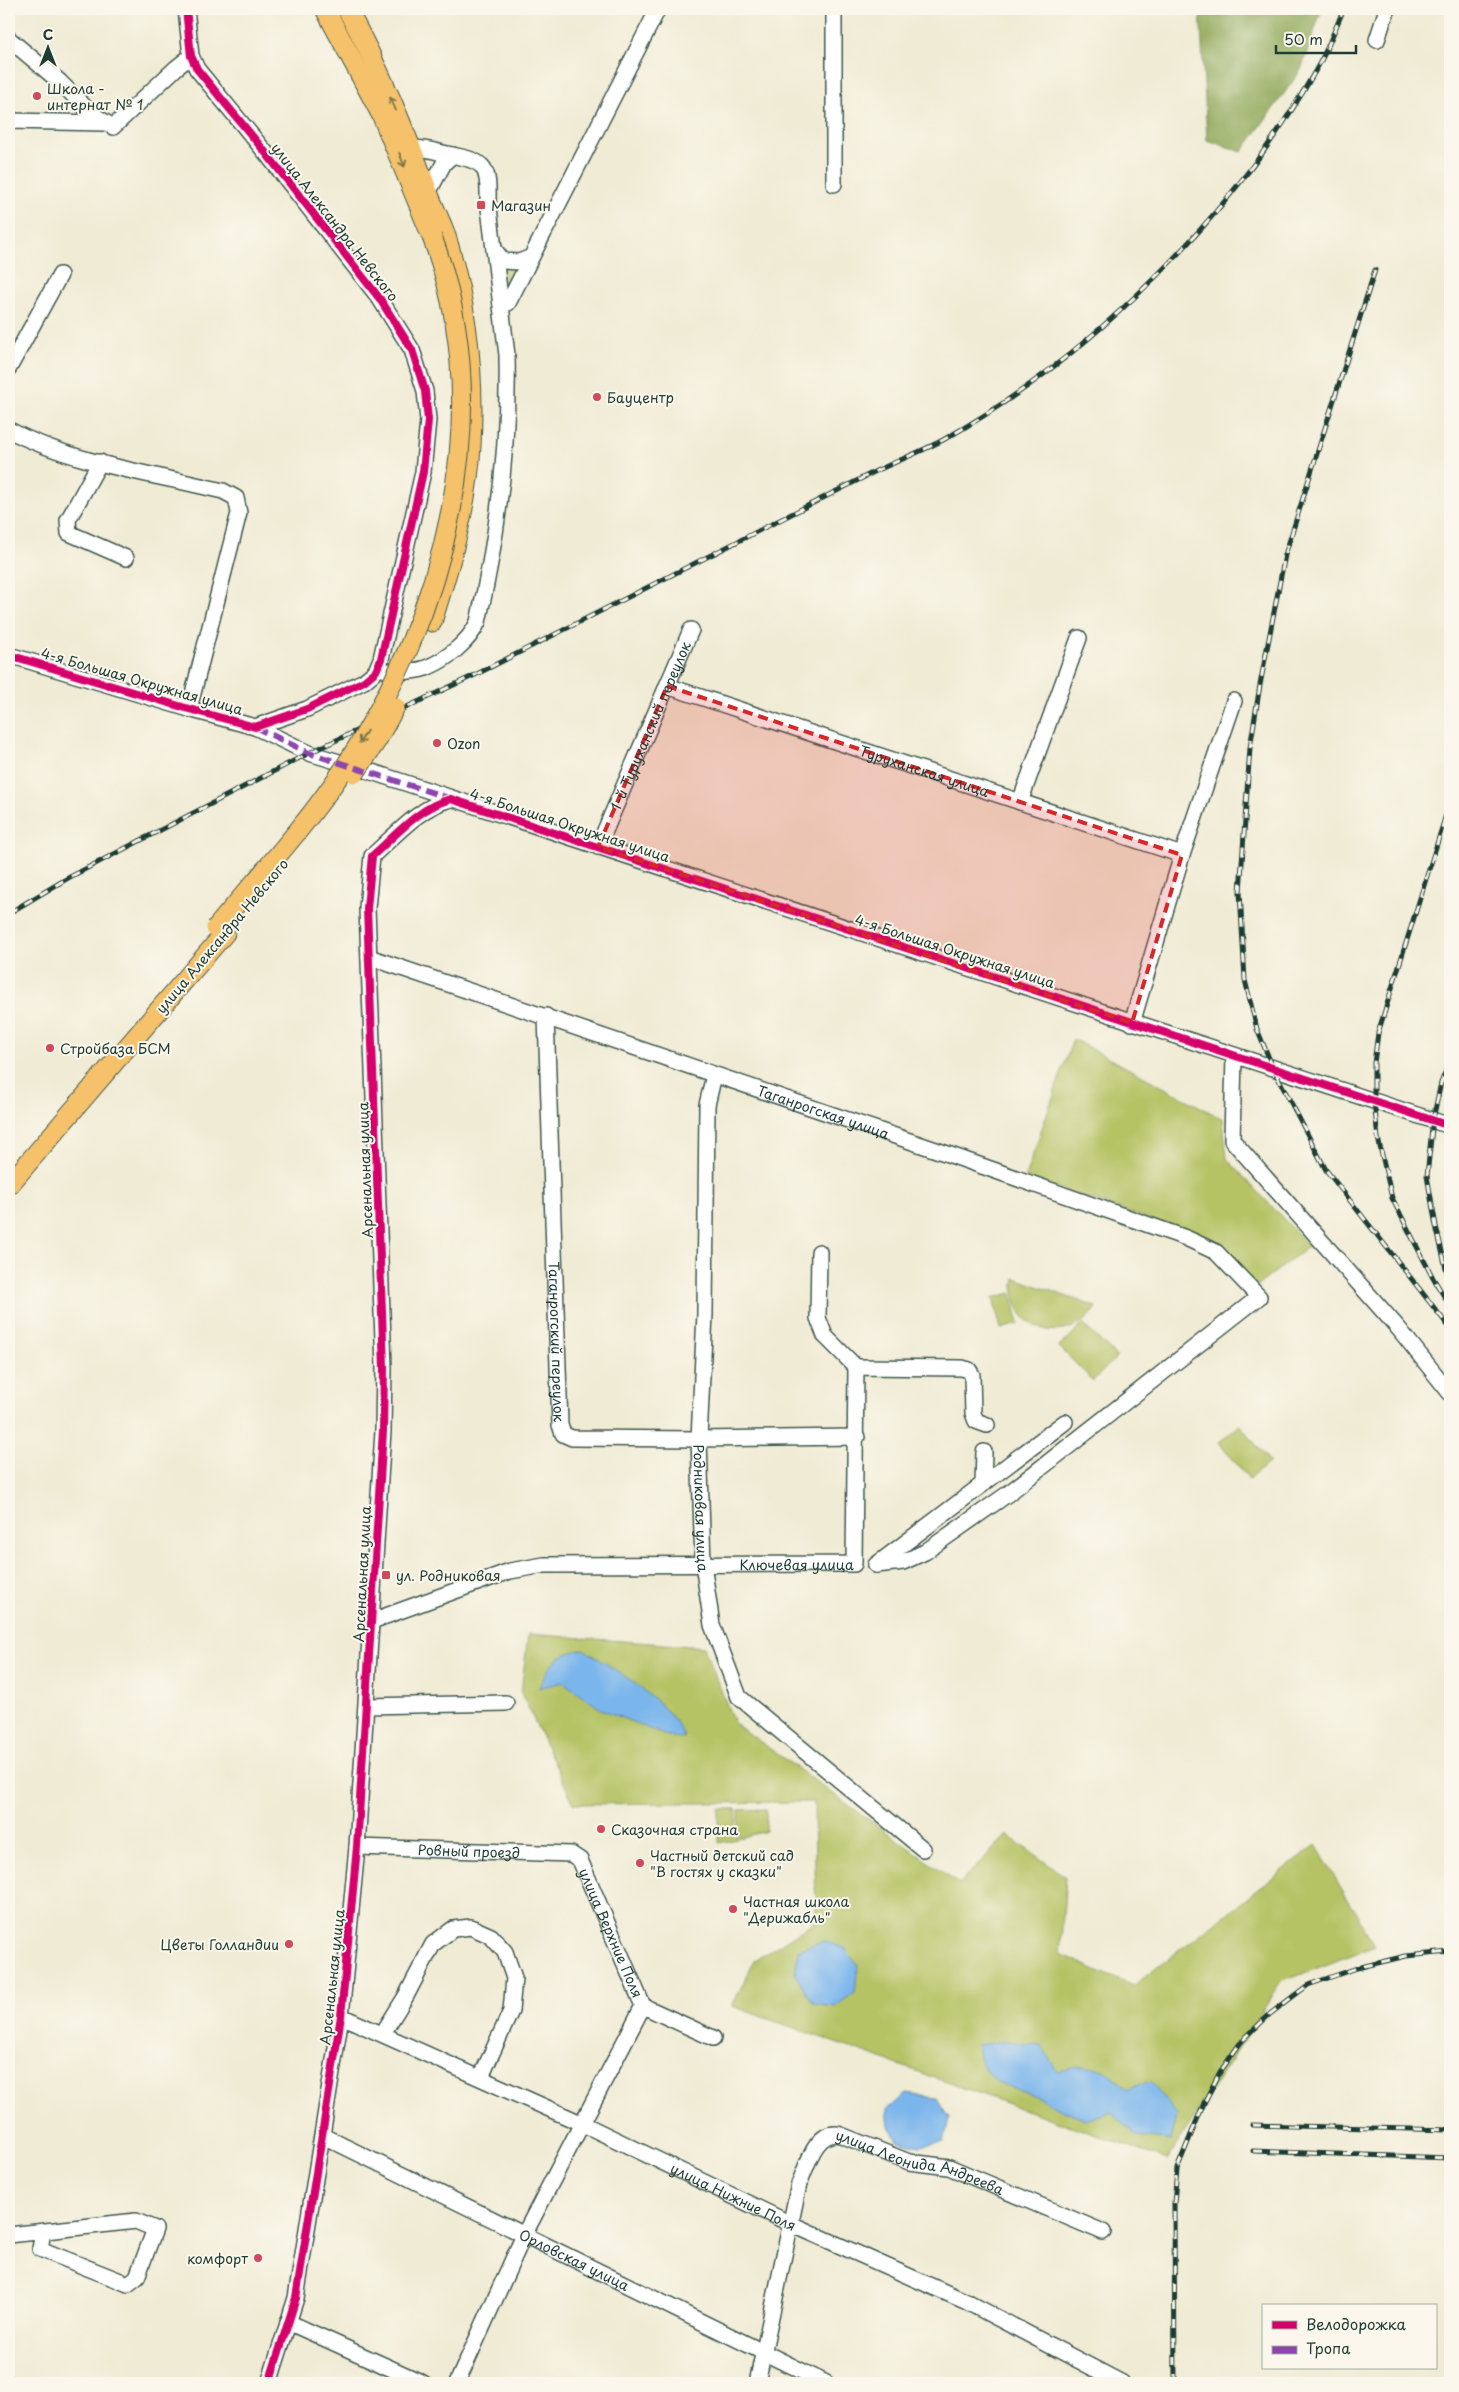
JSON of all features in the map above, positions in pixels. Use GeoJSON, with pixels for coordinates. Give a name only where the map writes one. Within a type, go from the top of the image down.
{"type":"FeatureCollection","features":[{"type":"Feature","properties":{"kind":"main road"},"geometry":{"type":"LineString","coordinates":[[325,9],[382,116],[438,236]]}},
{"type":"Feature","properties":{"kind":"main road"},"geometry":{"type":"LineString","coordinates":[[347,9],[369,49],[413,148],[428,193],[438,236]]}},
{"type":"Feature","properties":{"kind":"main road","name":"улица Александра Невского"},"geometry":{"type":"LineString","coordinates":[[9,1185],[220,930],[316,824],[378,740],[407,684],[432,622],[450,566],[465,497],[471,448],[473,388],[465,316],[438,236]]}},
{"type":"Feature","properties":{"kind":"main road"},"geometry":{"type":"LineString","coordinates":[[9,1166],[220,930]]}},
{"type":"Feature","properties":{"kind":"street","name":"улица Александра Невского"},"geometry":{"type":"LineString","coordinates":[[186,9],[191,56],[197,69],[266,152],[380,299],[412,350],[425,391],[428,420],[423,472],[378,665]]}},
{"type":"Feature","properties":{"kind":"street"},"geometry":{"type":"LineString","coordinates":[[501,304],[508,303],[529,258],[658,9]]}},
{"type":"Feature","properties":{"kind":"street"},"geometry":{"type":"LineString","coordinates":[[834,9],[834,184]]}},
{"type":"Feature","properties":{"kind":"street"},"geometry":{"type":"LineString","coordinates":[[1377,40],[1387,9]]}},
{"type":"Feature","properties":{"kind":"street"},"geometry":{"type":"LineString","coordinates":[[9,39],[103,122],[112,127],[191,56]]}},
{"type":"Feature","properties":{"kind":"street"},"geometry":{"type":"LineString","coordinates":[[9,121],[103,122]]}},
{"type":"Feature","properties":{"kind":"street"},"geometry":{"type":"LineString","coordinates":[[378,665],[405,664],[441,659],[474,632],[478,622],[492,553],[504,457],[508,379],[488,184],[484,169],[477,161],[428,148],[413,148]]}},
{"type":"Feature","properties":{"kind":"street"},"geometry":{"type":"LineString","coordinates":[[428,193],[444,163],[453,155]]}},
{"type":"Feature","properties":{"kind":"street"},"geometry":{"type":"LineString","coordinates":[[494,249],[504,261],[519,262],[529,258]]}},
{"type":"Feature","properties":{"kind":"street"},"geometry":{"type":"LineString","coordinates":[[9,368],[60,275]]}},
{"type":"Feature","properties":{"kind":"street"},"geometry":{"type":"LineString","coordinates":[[9,430],[32,442],[100,462],[223,491],[236,498],[238,513],[188,709]]}},
{"type":"Feature","properties":{"kind":"street"},"geometry":{"type":"LineString","coordinates":[[100,462],[68,520],[67,527],[69,532],[126,558]]}},
{"type":"Feature","properties":{"kind":"street","name":"1-й Туруханский переулок"},"geometry":{"type":"LineString","coordinates":[[598,848],[691,630]]}},
{"type":"Feature","properties":{"kind":"street"},"geometry":{"type":"LineString","coordinates":[[1020,802],[1079,638]]}},
{"type":"Feature","properties":{"kind":"street","name":"4-я Большая Окружная улица"},"geometry":{"type":"LineString","coordinates":[[9,655],[188,709],[255,727],[309,753],[366,770],[598,848],[1450,1126]]}},
{"type":"Feature","properties":{"kind":"street","name":"4-я Большая Окружная улица"},"geometry":{"type":"LineString","coordinates":[[255,727],[324,702],[364,681],[378,665]]}},
{"type":"Feature","properties":{"kind":"street","name":"Туруханская улица"},"geometry":{"type":"LineString","coordinates":[[667,686],[1182,855]]}},
{"type":"Feature","properties":{"kind":"street"},"geometry":{"type":"LineString","coordinates":[[1132,1023],[1182,855],[1234,701]]}},
{"type":"Feature","properties":{"kind":"street","name":"Арсенальная улица"},"geometry":{"type":"LineString","coordinates":[[268,2383],[296,2298],[342,2016],[358,1847],[383,1431],[384,1367],[369,957],[368,895],[372,856],[427,808],[451,799]]}},
{"type":"Feature","properties":{"kind":"street","name":"Таганрогская улица"},"geometry":{"type":"LineString","coordinates":[[369,957],[954,1156],[1186,1238],[1216,1252],[1259,1297],[1009,1493],[933,1547],[903,1562],[876,1565]]}},
{"type":"Feature","properties":{"kind":"street","name":"Таганрогский переулок"},"geometry":{"type":"LineString","coordinates":[[546,1016],[560,1425],[563,1434],[572,1438],[857,1437]]}},
{"type":"Feature","properties":{"kind":"street"},"geometry":{"type":"LineString","coordinates":[[1234,1056],[1232,1140],[1399,1329],[1450,1393]]}},
{"type":"Feature","properties":{"kind":"street","name":"Родниковая улица"},"geometry":{"type":"LineString","coordinates":[[714,1075],[707,1105],[705,1285],[699,1439],[703,1564],[712,1625],[738,1697],[923,1849]]}},
{"type":"Feature","properties":{"kind":"street"},"geometry":{"type":"LineString","coordinates":[[820,1252],[818,1318],[825,1336],[856,1367],[962,1368],[969,1370],[972,1376],[973,1413],[976,1421],[987,1425]]}},
{"type":"Feature","properties":{"kind":"street","name":"Ключевая улица"},"geometry":{"type":"LineString","coordinates":[[372,1621],[510,1571],[544,1566],[854,1564],[857,1437],[856,1367]]}},
{"type":"Feature","properties":{"kind":"street"},"geometry":{"type":"LineString","coordinates":[[854,1564],[876,1565],[1065,1422]]}},
{"type":"Feature","properties":{"kind":"street"},"geometry":{"type":"LineString","coordinates":[[984,1452],[984,1483]]}},
{"type":"Feature","properties":{"kind":"street"},"geometry":{"type":"LineString","coordinates":[[367,1706],[506,1703]]}},
{"type":"Feature","properties":{"kind":"street","name":"Ровный проезд"},"geometry":{"type":"LineString","coordinates":[[358,1847],[560,1852],[571,1854],[580,1860]]}},
{"type":"Feature","properties":{"kind":"street","name":"улица Верхние Поля"},"geometry":{"type":"LineString","coordinates":[[580,1860],[643,2006],[713,2038]]}},
{"type":"Feature","properties":{"kind":"street"},"geometry":{"type":"LineString","coordinates":[[383,2033],[406,1996],[433,1944],[453,1929],[471,1927],[491,1936],[505,1952],[514,1978],[511,2011],[481,2078]]}},
{"type":"Feature","properties":{"kind":"street","name":"улица Верхние Поля"},"geometry":{"type":"LineString","coordinates":[[456,2383],[524,2235],[643,2006]]}},
{"type":"Feature","properties":{"kind":"street","name":"улица Нижние Поля"},"geometry":{"type":"LineString","coordinates":[[342,2016],[583,2124],[791,2224],[967,2302],[1122,2383]]}},
{"type":"Feature","properties":{"kind":"street","name":"улица Леонида Андреева"},"geometry":{"type":"LineString","coordinates":[[757,2383],[765,2353],[799,2184],[812,2153],[824,2136],[833,2133],[908,2162],[949,2167],[1103,2232]]}},
{"type":"Feature","properties":{"kind":"street","name":"Орловская улица"},"geometry":{"type":"LineString","coordinates":[[323,2136],[826,2383]]}},
{"type":"Feature","properties":{"kind":"street"},"geometry":{"type":"LineString","coordinates":[[9,2235],[43,2231],[136,2221],[155,2229],[137,2278],[128,2284],[40,2248],[43,2231]]}},
{"type":"Feature","properties":{"kind":"street"},"geometry":{"type":"LineString","coordinates":[[288,2322],[424,2383]]}},
{"type":"Feature","properties":{"kind":"highlighted area"},"geometry":{"type":"Polygon","coordinates":[[[667,686],[1182,855],[1132,1023],[598,847],[667,686]]]}},
{"type":"Feature","properties":{"kind":"green space"},"geometry":{"type":"Polygon","coordinates":[[[1200,9],[1322,9],[1301,70],[1242,152],[1207,140],[1200,9]]]}},
{"type":"Feature","properties":{"kind":"green space"},"geometry":{"type":"Polygon","coordinates":[[[520,265],[505,297],[503,267],[520,265]]]}},
{"type":"Feature","properties":{"kind":"green space"},"geometry":{"type":"Polygon","coordinates":[[[1073,1039],[1223,1119],[1227,1159],[1309,1246],[1257,1286],[1236,1263],[1210,1240],[1025,1177],[1073,1039]]]}},
{"type":"Feature","properties":{"kind":"green space"},"geometry":{"type":"Polygon","coordinates":[[[1015,1278],[1096,1307],[1084,1320],[1070,1328],[1056,1331],[1041,1328],[1029,1322],[1019,1311],[1014,1296],[1015,1278]]]}},
{"type":"Feature","properties":{"kind":"green space"},"geometry":{"type":"Polygon","coordinates":[[[1011,1293],[1019,1324],[1001,1329],[993,1298],[1011,1293]]]}},
{"type":"Feature","properties":{"kind":"green space"},"geometry":{"type":"Polygon","coordinates":[[[1083,1324],[1117,1357],[1093,1381],[1059,1347],[1083,1324]]]}},
{"type":"Feature","properties":{"kind":"green space"},"geometry":{"type":"Polygon","coordinates":[[[1240,1425],[1270,1462],[1249,1479],[1219,1442],[1240,1425]]]}},
{"type":"Feature","properties":{"kind":"green space"},"geometry":{"type":"Polygon","coordinates":[[[528,1634],[704,1647],[734,1723],[959,1884],[1007,1835],[1066,1877],[1060,1954],[1133,1986],[1316,1845],[1375,1946],[1281,1982],[1167,2160],[732,2006],[754,1961],[816,1921],[814,1802],[574,1804],[521,1693],[528,1634]]]}},
{"type":"Feature","properties":{"kind":"green space"},"geometry":{"type":"Polygon","coordinates":[[[719,1809],[736,1809],[737,1839],[719,1843],[719,1809]]]}},
{"type":"Feature","properties":{"kind":"green space"},"geometry":{"type":"Polygon","coordinates":[[[766,1809],[766,1831],[739,1838],[739,1810],[766,1809]]]}},
{"type":"Feature","properties":{"kind":"water"},"geometry":{"type":"Polygon","coordinates":[[[583,1649],[625,1676],[656,1701],[679,1726],[684,1738],[669,1737],[601,1709],[563,1682],[539,1688],[555,1661],[566,1654],[583,1649]]]}},
{"type":"Feature","properties":{"kind":"water"},"geometry":{"type":"Polygon","coordinates":[[[823,1941],[845,1948],[858,1966],[855,1992],[835,2007],[814,2004],[795,1975],[798,1950],[823,1941]]]}},
{"type":"Feature","properties":{"kind":"water"},"geometry":{"type":"Polygon","coordinates":[[[1008,2041],[1042,2046],[1057,2071],[1080,2067],[1096,2068],[1103,2070],[1128,2089],[1151,2081],[1177,2115],[1171,2141],[1137,2136],[1110,2112],[1085,2120],[1056,2108],[1041,2098],[996,2082],[980,2062],[977,2045],[1008,2041]]]}},
{"type":"Feature","properties":{"kind":"water"},"geometry":{"type":"Polygon","coordinates":[[[907,2094],[937,2098],[949,2118],[944,2142],[920,2146],[898,2141],[889,2126],[887,2109],[907,2094]]]}},
{"type":"Feature","properties":{"kind":"railway"},"geometry":{"type":"LineString","coordinates":[[9,913],[68,878],[309,753],[475,675],[878,470],[943,440],[998,406],[1052,368],[1104,325],[1154,278],[1201,228],[1245,176],[1283,123],[1321,61],[1344,9]]}},
{"type":"Feature","properties":{"kind":"railway"},"geometry":{"type":"LineString","coordinates":[[1375,270],[1285,555],[1260,685],[1250,748],[1240,892],[1245,980],[1257,1029],[1273,1068],[1326,1170],[1450,1328]]}},
{"type":"Feature","properties":{"kind":"railway"},"geometry":{"type":"LineString","coordinates":[[1450,802],[1378,1033],[1374,1063],[1374,1101],[1378,1138],[1392,1198],[1433,1278],[1450,1306]]}},
{"type":"Feature","properties":{"kind":"railway"},"geometry":{"type":"LineString","coordinates":[[1450,1061],[1441,1083],[1433,1119],[1427,1176],[1436,1226],[1450,1285]]}},
{"type":"Feature","properties":{"kind":"railway"},"geometry":{"type":"LineString","coordinates":[[1175,2383],[1174,2203],[1177,2169],[1204,2103],[1220,2072],[1241,2042],[1270,2014],[1308,1985],[1357,1968],[1406,1956],[1450,1952]]}},
{"type":"Feature","properties":{"kind":"railway"},"geometry":{"type":"LineString","coordinates":[[1252,2125],[1450,2130]]}},
{"type":"Feature","properties":{"kind":"railway"},"geometry":{"type":"LineString","coordinates":[[1253,2151],[1450,2158]]}},
{"type":"Feature","properties":{"kind":"marked path"},"geometry":{"type":"LineString","coordinates":[[255,727],[309,753],[449,798]]}},
{"type":"Feature","properties":{"kind":"cycle path"},"geometry":{"type":"LineString","coordinates":[[9,655],[255,727],[307,709],[364,681],[376,671],[381,659],[423,472],[428,420],[425,391],[412,350],[380,299],[266,153],[197,69],[191,56],[186,9]]}},
{"type":"Feature","properties":{"kind":"cycle path"},"geometry":{"type":"LineString","coordinates":[[269,2383],[296,2298],[341,2016],[357,1847],[383,1431],[384,1367],[367,908],[372,856],[418,815],[439,803],[451,799],[1450,1126]]}},
{"type":"Feature","properties":{"kind":"place","name":"Школа - интернат № 1"},"geometry":{"type":"Point","coordinates":[37,96]}},
{"type":"Feature","properties":{"kind":"place","name":"Магазин"},"geometry":{"type":"Point","coordinates":[481,205]}},
{"type":"Feature","properties":{"kind":"place","name":"Бауцентр"},"geometry":{"type":"Point","coordinates":[597,397]}},
{"type":"Feature","properties":{"kind":"place","name":"Ozon"},"geometry":{"type":"Point","coordinates":[437,743]}},
{"type":"Feature","properties":{"kind":"place","name":"Стройбаза БСМ"},"geometry":{"type":"Point","coordinates":[50,1048]}},
{"type":"Feature","properties":{"kind":"place","name":"ул. Родниковая"},"geometry":{"type":"Point","coordinates":[386,1575]}},
{"type":"Feature","properties":{"kind":"place","name":"Сказочная страна"},"geometry":{"type":"Point","coordinates":[601,1829]}},
{"type":"Feature","properties":{"kind":"place","name":"Частный детский сад \"В гостях у сказки\""},"geometry":{"type":"Point","coordinates":[640,1863]}},
{"type":"Feature","properties":{"kind":"place","name":"Частная школа \"Дерижабль\""},"geometry":{"type":"Point","coordinates":[733,1909]}},
{"type":"Feature","properties":{"kind":"place","name":"Цветы Голландии"},"geometry":{"type":"Point","coordinates":[289,1944]}},
{"type":"Feature","properties":{"kind":"place","name":"комфорт"},"geometry":{"type":"Point","coordinates":[258,2258]}}]}
